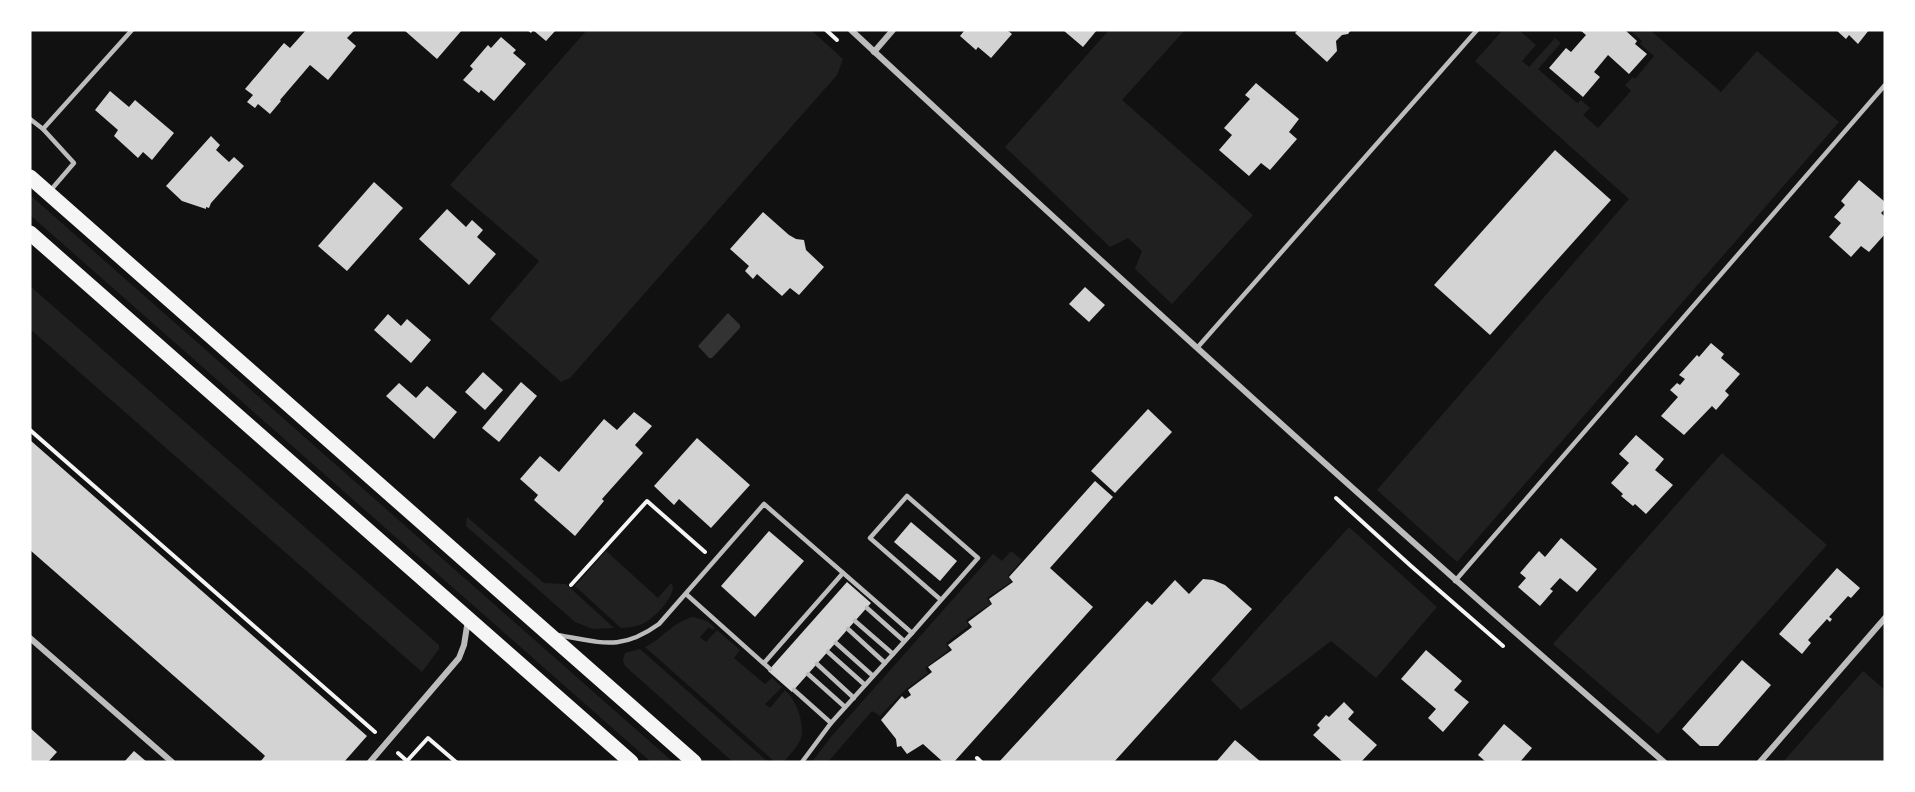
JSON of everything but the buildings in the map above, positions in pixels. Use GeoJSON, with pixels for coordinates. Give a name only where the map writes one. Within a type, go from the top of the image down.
{"type":"FeatureCollection","features":[{"type":"Feature","properties":{"kind":"main road"},"geometry":{"type":"LineString","coordinates":[[30,177],[694,762]]}},
{"type":"Feature","properties":{"kind":"main road"},"geometry":{"type":"LineString","coordinates":[[30,232],[631,762]]}},
{"type":"Feature","properties":{"kind":"street"},"geometry":{"type":"LineString","coordinates":[[851,30],[977,148],[1455,581],[1664,762]]}},
{"type":"Feature","properties":{"kind":"street"},"geometry":{"type":"LineString","coordinates":[[874,52],[893,30]]}},
{"type":"Feature","properties":{"kind":"street"},"geometry":{"type":"LineString","coordinates":[[1760,762],[1885,618]]}},
{"type":"Feature","properties":{"kind":"street"},"geometry":{"type":"LineString","coordinates":[[370,762],[459,658],[464,645],[468,619]]}},
{"type":"Feature","properties":{"kind":"street"},"geometry":{"type":"LineString","coordinates":[[30,638],[172,762]]}},
{"type":"Feature","properties":{"kind":"lane"},"geometry":{"type":"LineString","coordinates":[[43,129],[132,30]]}},
{"type":"Feature","properties":{"kind":"lane"},"geometry":{"type":"LineString","coordinates":[[1197,348],[1477,30]]}},
{"type":"Feature","properties":{"kind":"lane"},"geometry":{"type":"LineString","coordinates":[[1455,581],[1885,85]]}},
{"type":"Feature","properties":{"kind":"lane"},"geometry":{"type":"LineString","coordinates":[[30,119],[43,129],[74,163],[48,193]]}},
{"type":"Feature","properties":{"kind":"lane"},"geometry":{"type":"LineString","coordinates":[[802,762],[831,723],[912,633],[978,558],[907,496],[870,538],[941,600]]}},
{"type":"Feature","properties":{"kind":"lane"},"geometry":{"type":"LineString","coordinates":[[548,633],[611,643],[632,640],[659,624],[764,504],[912,633]]}},
{"type":"Feature","properties":{"kind":"lane"},"geometry":{"type":"LineString","coordinates":[[764,663],[843,573]]}},
{"type":"Feature","properties":{"kind":"lane"},"geometry":{"type":"LineString","coordinates":[[837,581],[843,586]]}},
{"type":"Feature","properties":{"kind":"lane"},"geometry":{"type":"LineString","coordinates":[[686,594],[770,669]]}},
{"type":"Feature","properties":{"kind":"lane"},"geometry":{"type":"LineString","coordinates":[[825,594],[831,599]]}},
{"type":"Feature","properties":{"kind":"lane"},"geometry":{"type":"LineString","coordinates":[[818,602],[824,608]]}},
{"type":"Feature","properties":{"kind":"lane"},"geometry":{"type":"LineString","coordinates":[[867,608],[904,641]]}},
{"type":"Feature","properties":{"kind":"lane"},"geometry":{"type":"LineString","coordinates":[[806,616],[812,621]]}},
{"type":"Feature","properties":{"kind":"lane"},"geometry":{"type":"LineString","coordinates":[[855,621],[893,654]]}},
{"type":"Feature","properties":{"kind":"lane"},"geometry":{"type":"LineString","coordinates":[[798,625],[804,630]]}},
{"type":"Feature","properties":{"kind":"lane"},"geometry":{"type":"LineString","coordinates":[[848,629],[885,663]]}},
{"type":"Feature","properties":{"kind":"lane"},"geometry":{"type":"LineString","coordinates":[[786,638],[793,643]]}},
{"type":"Feature","properties":{"kind":"lane"},"geometry":{"type":"LineString","coordinates":[[836,642],[873,676]]}},
{"type":"Feature","properties":{"kind":"lane"},"geometry":{"type":"LineString","coordinates":[[778,647],[784,652]]}},
{"type":"Feature","properties":{"kind":"lane"},"geometry":{"type":"LineString","coordinates":[[828,652],[865,685]]}},
{"type":"Feature","properties":{"kind":"lane"},"geometry":{"type":"LineString","coordinates":[[817,664],[854,698]]}},
{"type":"Feature","properties":{"kind":"lane"},"geometry":{"type":"LineString","coordinates":[[808,674],[845,707]]}},
{"type":"Feature","properties":{"kind":"lane"},"geometry":{"type":"LineString","coordinates":[[794,690],[831,723]]}},
{"type":"Feature","properties":{"kind":"path"},"geometry":{"type":"LineString","coordinates":[[30,430],[380,737]]}},
{"type":"Feature","properties":{"kind":"path"},"geometry":{"type":"LineString","coordinates":[[571,585],[647,501],[715,561]]}},
{"type":"Feature","properties":{"kind":"path"},"geometry":{"type":"LineString","coordinates":[[389,745],[407,761],[428,738],[456,762]]}},
{"type":"Feature","properties":{"kind":"path"},"geometry":{"type":"LineString","coordinates":[[977,758],[981,762]]}},
{"type":"Feature","properties":{"kind":"shaded area"},"geometry":{"type":"Polygon","coordinates":[[[587,30],[811,30],[843,59],[837,75],[570,378],[561,382],[490,319],[539,261],[450,185],[587,30]]]}},
{"type":"Feature","properties":{"kind":"shaded area"},"geometry":{"type":"Polygon","coordinates":[[[1109,30],[1185,30],[1122,100],[1253,215],[1172,304],[1135,269],[1142,251],[1128,238],[1110,247],[1005,147],[1109,30]]]}},
{"type":"Feature","properties":{"kind":"shaded area"},"geometry":{"type":"Polygon","coordinates":[[[1503,30],[1519,30],[1536,45],[1522,61],[1529,67],[1555,38],[1561,43],[1538,69],[1577,103],[1581,100],[1590,108],[1583,115],[1598,128],[1631,91],[1625,85],[1633,77],[1635,79],[1654,56],[1640,44],[1642,41],[1630,30],[1650,30],[1721,92],[1757,51],[1839,122],[1457,562],[1377,490],[1629,199],[1475,61],[1503,30]]]}},
{"type":"Feature","properties":{"kind":"shaded area"},"geometry":{"type":"Polygon","coordinates":[[[30,195],[673,762],[651,762],[30,215],[30,195]]]}},
{"type":"Feature","properties":{"kind":"shaded area"},"geometry":{"type":"Polygon","coordinates":[[[30,286],[439,645],[439,649],[422,672],[30,329],[30,286]]]}},
{"type":"Feature","properties":{"kind":"shaded area"},"geometry":{"type":"Polygon","coordinates":[[[728,313],[740,325],[740,328],[712,358],[709,358],[698,346],[728,313]]]}},
{"type":"Feature","properties":{"kind":"shaded area"},"geometry":{"type":"Polygon","coordinates":[[[1722,453],[1827,545],[1658,734],[1553,644],[1722,453]]]}},
{"type":"Feature","properties":{"kind":"shaded area"},"geometry":{"type":"Polygon","coordinates":[[[467,517],[544,583],[566,584],[614,628],[593,629],[575,622],[466,526],[467,517]]]}},
{"type":"Feature","properties":{"kind":"shaded area"},"geometry":{"type":"Polygon","coordinates":[[[1349,527],[1437,607],[1376,678],[1331,641],[1241,710],[1211,680],[1349,527]]]}},
{"type":"Feature","properties":{"kind":"shaded area"},"geometry":{"type":"Polygon","coordinates":[[[606,551],[658,598],[671,583],[673,586],[666,603],[656,614],[640,625],[621,628],[575,586],[606,551]]]}},
{"type":"Feature","properties":{"kind":"shaded area"},"geometry":{"type":"Polygon","coordinates":[[[1011,551],[1022,560],[1008,576],[1011,582],[987,598],[991,604],[966,620],[969,626],[946,643],[949,650],[925,668],[928,673],[905,690],[880,716],[872,711],[828,762],[812,762],[830,738],[993,554],[1002,561],[1011,551]]]}},
{"type":"Feature","properties":{"kind":"shaded area"},"geometry":{"type":"Polygon","coordinates":[[[693,617],[707,621],[715,628],[713,630],[709,627],[700,637],[706,642],[717,630],[740,650],[734,658],[765,684],[772,678],[782,687],[765,704],[770,708],[785,690],[793,700],[801,719],[802,732],[798,745],[784,762],[775,762],[645,647],[679,623],[693,617]]]}},
{"type":"Feature","properties":{"kind":"shaded area"},"geometry":{"type":"Polygon","coordinates":[[[640,649],[768,762],[733,762],[625,666],[623,661],[625,653],[640,649]]]}},
{"type":"Feature","properties":{"kind":"shaded area"},"geometry":{"type":"Polygon","coordinates":[[[1863,671],[1885,690],[1885,762],[1783,762],[1863,671]]]}}]}
